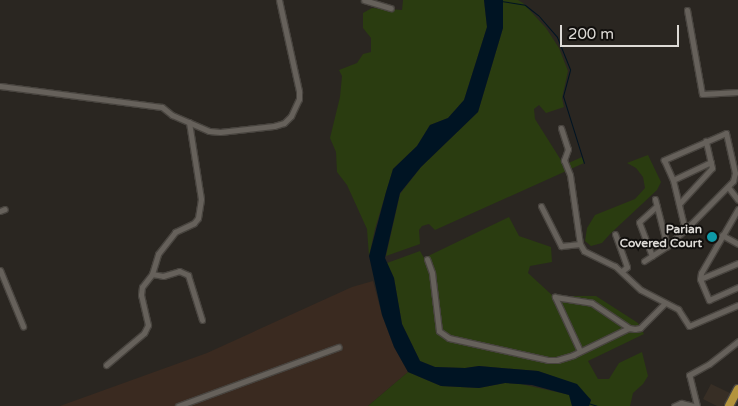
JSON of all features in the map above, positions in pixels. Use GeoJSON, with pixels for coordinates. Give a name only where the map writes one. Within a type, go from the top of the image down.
{"type":"FeatureCollection","features":[{"type":"Feature","properties":{"kind":"highway"},"geometry":{"type":"LineString","coordinates":[[729,406],[738,390]]}},
{"type":"Feature","properties":{"kind":"street"},"geometry":{"type":"LineString","coordinates":[[0,86],[162,107],[172,115],[201,129],[220,132],[274,126],[284,123],[291,116],[299,98],[299,91],[279,0]]}},
{"type":"Feature","properties":{"kind":"street"},"geometry":{"type":"LineString","coordinates":[[364,0],[392,8]]}},
{"type":"Feature","properties":{"kind":"street"},"geometry":{"type":"LineString","coordinates":[[687,10],[702,94],[738,92]]}},
{"type":"Feature","properties":{"kind":"street"},"geometry":{"type":"LineString","coordinates":[[106,364],[144,333],[147,328],[141,295],[142,287],[152,274],[158,254],[175,232],[194,223],[200,210],[201,199],[188,122]]}},
{"type":"Feature","properties":{"kind":"street"},"geometry":{"type":"LineString","coordinates":[[562,128],[568,149],[564,160],[570,180],[580,244],[588,254],[622,271],[641,290],[683,314],[689,326],[738,305]]}},
{"type":"Feature","properties":{"kind":"street"},"geometry":{"type":"LineString","coordinates":[[644,261],[667,246],[685,230],[733,181],[735,172],[726,133],[664,160],[673,180],[685,230]]}},
{"type":"Feature","properties":{"kind":"street"},"geometry":{"type":"LineString","coordinates":[[679,204],[712,168],[706,141]]}},
{"type":"Feature","properties":{"kind":"street"},"geometry":{"type":"LineString","coordinates":[[673,180],[711,162]]}},
{"type":"Feature","properties":{"kind":"street"},"geometry":{"type":"LineString","coordinates":[[728,187],[738,200]]}},
{"type":"Feature","properties":{"kind":"street"},"geometry":{"type":"LineString","coordinates":[[655,199],[667,246]]}},
{"type":"Feature","properties":{"kind":"street"},"geometry":{"type":"LineString","coordinates":[[541,206],[561,246],[580,244]]}},
{"type":"Feature","properties":{"kind":"street"},"geometry":{"type":"LineString","coordinates":[[652,256],[639,222],[657,206]]}},
{"type":"Feature","properties":{"kind":"street"},"geometry":{"type":"LineString","coordinates":[[738,209],[700,276],[709,300],[738,287]]}},
{"type":"Feature","properties":{"kind":"street"},"geometry":{"type":"LineString","coordinates":[[615,234],[627,267],[622,271]]}},
{"type":"Feature","properties":{"kind":"street"},"geometry":{"type":"LineString","coordinates":[[722,235],[738,244]]}},
{"type":"Feature","properties":{"kind":"street"},"geometry":{"type":"LineString","coordinates":[[427,260],[432,274],[439,331],[449,338],[548,360],[557,360],[580,351],[629,328],[640,328],[666,303]]}},
{"type":"Feature","properties":{"kind":"street"},"geometry":{"type":"LineString","coordinates":[[700,276],[738,262]]}},
{"type":"Feature","properties":{"kind":"street"},"geometry":{"type":"LineString","coordinates":[[0,270],[2,282],[23,326]]}},
{"type":"Feature","properties":{"kind":"street"},"geometry":{"type":"LineString","coordinates":[[152,274],[163,276],[179,271],[185,272],[188,275],[202,320]]}},
{"type":"Feature","properties":{"kind":"street"},"geometry":{"type":"LineString","coordinates":[[580,351],[555,297],[598,305],[629,328]]}},
{"type":"Feature","properties":{"kind":"street"},"geometry":{"type":"LineString","coordinates":[[674,406],[682,404],[695,406],[689,375],[709,364],[738,341]]}},
{"type":"Feature","properties":{"kind":"street"},"geometry":{"type":"LineString","coordinates":[[178,406],[338,347]]}},
{"type":"Feature","properties":{"kind":"shaded area"},"geometry":{"type":"Polygon","coordinates":[[[373,281],[382,315],[394,347],[408,372],[368,406],[60,406],[207,353],[352,287],[373,281]]]}},
{"type":"Feature","properties":{"kind":"shaded area"},"geometry":{"type":"Polygon","coordinates":[[[711,384],[730,393],[723,406],[717,406],[703,399],[711,384]]]}},
{"type":"Feature","properties":{"kind":"green space"},"geometry":{"type":"Polygon","coordinates":[[[403,0],[484,0],[487,27],[464,100],[448,118],[430,125],[417,146],[393,169],[369,256],[367,229],[347,185],[337,172],[336,152],[330,138],[340,97],[342,76],[339,70],[357,63],[363,54],[371,52],[371,38],[363,28],[363,13],[372,8],[402,10],[403,0]]]}},
{"type":"Feature","properties":{"kind":"green space"},"geometry":{"type":"Polygon","coordinates":[[[503,0],[518,0],[523,3],[546,28],[559,48],[568,71],[562,98],[564,107],[546,113],[539,105],[534,109],[535,119],[564,165],[582,157],[584,163],[435,230],[429,224],[422,226],[419,230],[420,244],[386,256],[400,194],[421,167],[478,112],[503,28],[503,0]]]}},
{"type":"Feature","properties":{"kind":"green space"},"geometry":{"type":"Polygon","coordinates":[[[648,155],[661,182],[657,190],[602,243],[591,246],[585,241],[587,228],[595,215],[635,199],[645,188],[643,177],[636,168],[627,163],[648,155]]]}},
{"type":"Feature","properties":{"kind":"green space"},"geometry":{"type":"Polygon","coordinates":[[[509,217],[519,236],[551,247],[552,262],[530,266],[528,273],[553,296],[596,296],[638,323],[644,334],[588,361],[598,379],[609,379],[619,363],[642,352],[648,376],[643,384],[633,393],[630,406],[589,406],[591,399],[555,377],[538,371],[479,366],[465,368],[435,367],[420,361],[402,324],[394,278],[387,263],[420,251],[424,258],[509,217]]]}},
{"type":"Feature","properties":{"kind":"green space"},"geometry":{"type":"Polygon","coordinates":[[[408,372],[441,386],[479,388],[505,383],[521,384],[570,395],[572,406],[368,406],[408,372]]]}},
{"type":"Feature","properties":{"kind":"water"},"geometry":{"type":"Polygon","coordinates":[[[484,0],[503,0],[503,28],[478,112],[421,167],[400,193],[385,258],[394,278],[402,324],[420,361],[435,367],[465,368],[479,366],[538,371],[577,384],[591,400],[589,406],[572,406],[569,395],[532,385],[505,383],[479,388],[441,386],[408,372],[394,347],[382,315],[369,256],[393,169],[417,146],[430,125],[448,118],[464,100],[487,27],[484,0]]]}},
{"type":"Feature","properties":{"kind":"waterway"},"geometry":{"type":"LineString","coordinates":[[501,1],[525,5],[538,15],[557,37],[570,70],[563,96],[584,163]]}},
{"type":"Feature","properties":{"kind":"waterway"},"geometry":{"type":"LineString","coordinates":[[588,403],[597,406]]}},
{"type":"Feature","properties":{"kind":"place","name":"Parian Covered Court"},"geometry":{"type":"Point","coordinates":[712,237]}}]}
